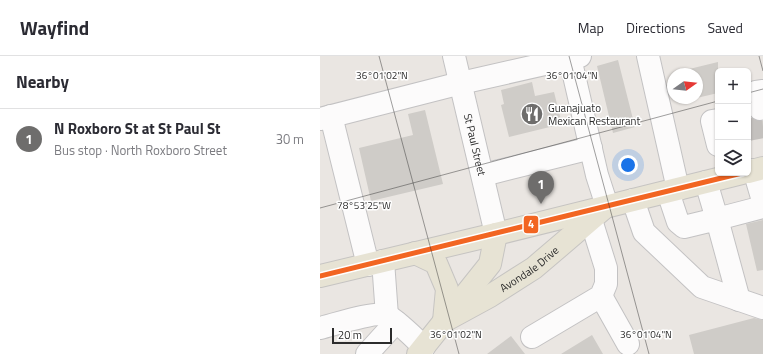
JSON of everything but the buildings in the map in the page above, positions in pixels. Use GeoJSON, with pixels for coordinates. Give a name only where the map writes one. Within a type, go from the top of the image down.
{"type":"FeatureCollection","features":[{"type":"Feature","properties":{"kind":"main road"},"geometry":{"type":"LineString","coordinates":[[320,276],[496,234],[599,213],[633,200],[727,176]]}},
{"type":"Feature","properties":{"kind":"main road","name":"Avondale Drive"},"geometry":{"type":"LineString","coordinates":[[444,321],[490,296],[534,268],[599,213]]}},
{"type":"Feature","properties":{"kind":"main road","name":"Avondale Drive"},"geometry":{"type":"LineString","coordinates":[[421,350],[490,264],[496,234]]}},
{"type":"Feature","properties":{"kind":"main road"},"geometry":{"type":"LineString","coordinates":[[415,253],[436,263],[447,289],[444,321]]}},
{"type":"Feature","properties":{"kind":"street","name":"St Paul Street"},"geometry":{"type":"LineString","coordinates":[[454,56],[496,234]]}},
{"type":"Feature","properties":{"kind":"street"},"geometry":{"type":"LineString","coordinates":[[648,56],[678,222],[684,227],[763,207]]}},
{"type":"Feature","properties":{"kind":"street"},"geometry":{"type":"LineString","coordinates":[[392,319],[375,263],[326,117],[461,83],[575,57],[597,175],[599,213],[606,268],[606,284],[601,296],[532,337]]}},
{"type":"Feature","properties":{"kind":"street"},"geometry":{"type":"LineString","coordinates":[[715,120],[712,121],[715,133]]}},
{"type":"Feature","properties":{"kind":"street"},"geometry":{"type":"LineString","coordinates":[[483,175],[591,148]]}},
{"type":"Feature","properties":{"kind":"street"},"geometry":{"type":"LineString","coordinates":[[737,176],[717,219],[739,300]]}},
{"type":"Feature","properties":{"kind":"street"},"geometry":{"type":"LineString","coordinates":[[741,176],[763,201]]}},
{"type":"Feature","properties":{"kind":"street"},"geometry":{"type":"LineString","coordinates":[[633,200],[644,232],[702,287],[763,308]]}},
{"type":"Feature","properties":{"kind":"street"},"geometry":{"type":"LineString","coordinates":[[601,296],[628,344]]}},
{"type":"Feature","properties":{"kind":"street"},"geometry":{"type":"LineString","coordinates":[[320,328],[382,314],[392,319],[421,350]]}},
{"type":"Feature","properties":{"kind":"street"},"geometry":{"type":"LineString","coordinates":[[367,354],[392,319]]}},
{"type":"Feature","properties":{"kind":"tunnel"},"geometry":{"type":"LineString","coordinates":[[751,129],[763,127]]}},
{"type":"Feature","properties":{"kind":"transit line","name":"4"},"geometry":{"type":"LineString","coordinates":[[320,276],[730,176]]}},
{"type":"Feature","properties":{"kind":"place","name":"Guanajuato Mexican Restaurant"},"geometry":{"type":"Point","coordinates":[532,114]}},
{"type":"Feature","properties":{"kind":"place","name":"N Roxboro St at St Paul St"},"geometry":{"type":"Point","coordinates":[541,204]}}]}
